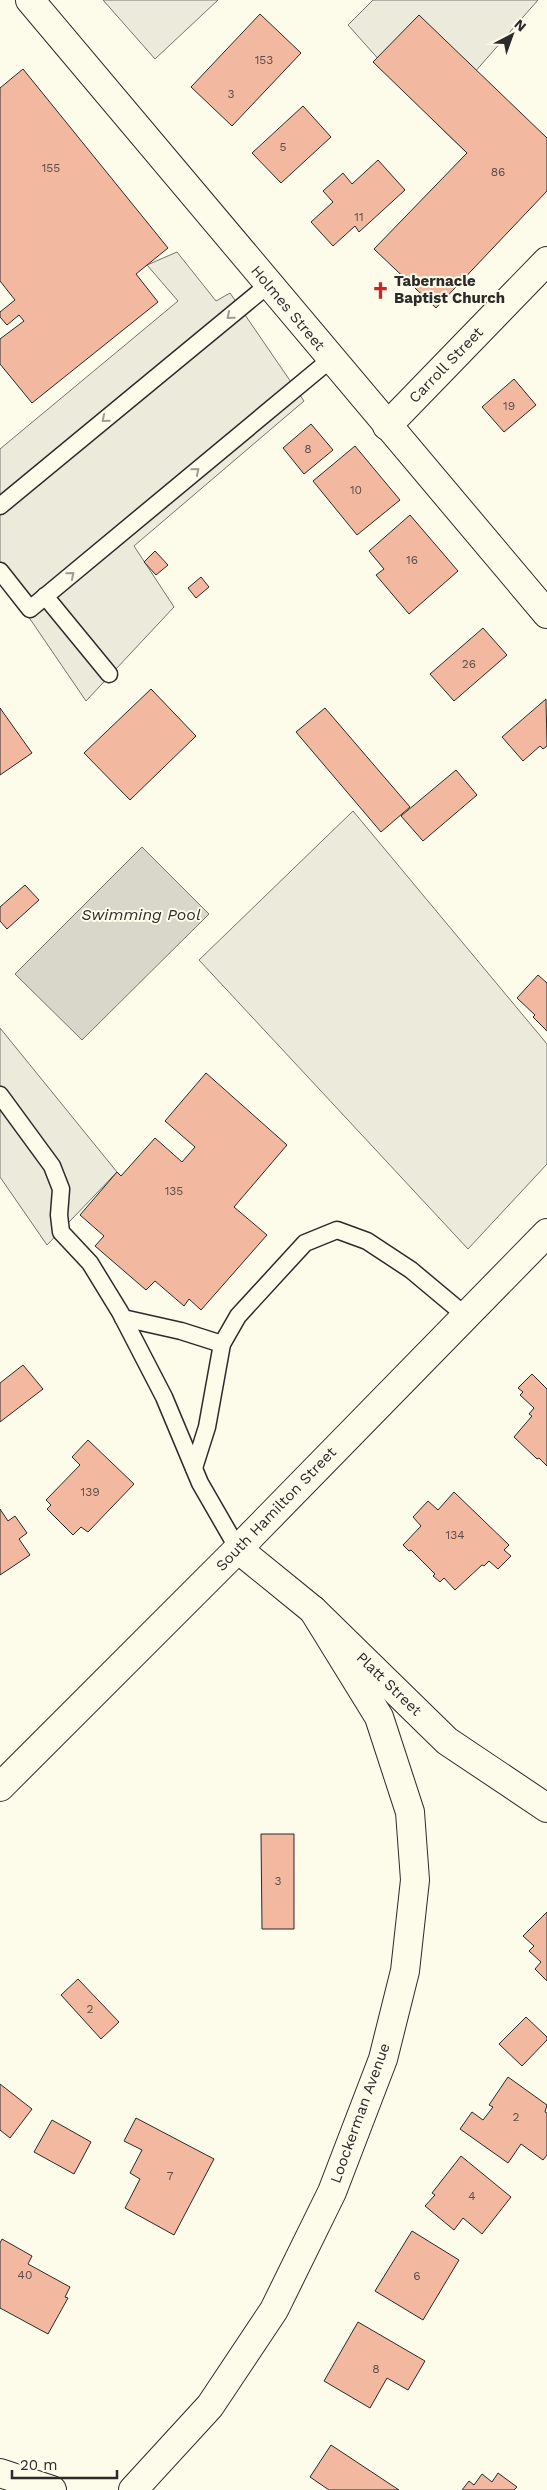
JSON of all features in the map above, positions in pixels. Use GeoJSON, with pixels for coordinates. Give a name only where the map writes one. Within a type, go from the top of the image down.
{"type":"FeatureCollection","features":[{"type":"Feature","properties":{"kind":"street","name":"Holmes Street"},"geometry":{"type":"LineString","coordinates":[[30,0],[268,285],[547,614]]}},
{"type":"Feature","properties":{"kind":"street","name":"Carroll Street"},"geometry":{"type":"LineString","coordinates":[[387,426],[547,261]]}},
{"type":"Feature","properties":{"kind":"street","name":"South Hamilton Street"},"geometry":{"type":"LineString","coordinates":[[1,1783],[238,1549],[547,1233]]}},
{"type":"Feature","properties":{"kind":"street","name":"Platt Street"},"geometry":{"type":"LineString","coordinates":[[238,1549],[313,1610],[447,1741],[547,1808]]}},
{"type":"Feature","properties":{"kind":"street","name":"Loockerman Avenue"},"geometry":{"type":"LineString","coordinates":[[133,2490],[210,2406],[274,2310],[332,2192],[383,2059],[406,1971],[415,1880],[410,1812],[379,1716],[313,1610]]}},
{"type":"Feature","properties":{"kind":"street"},"geometry":{"type":"LineString","coordinates":[[0,2473],[52,2490]]}},
{"type":"Feature","properties":{"kind":"lane"},"geometry":{"type":"LineString","coordinates":[[0,506],[268,285]]}},
{"type":"Feature","properties":{"kind":"lane"},"geometry":{"type":"LineString","coordinates":[[0,571],[30,609],[331,359]]}},
{"type":"Feature","properties":{"kind":"lane"},"geometry":{"type":"LineString","coordinates":[[45,596],[109,674]]}},
{"type":"Feature","properties":{"kind":"lane"},"geometry":{"type":"LineString","coordinates":[[0,1095],[52,1166],[61,1189],[59,1215],[61,1232],[90,1263],[123,1318],[164,1397],[200,1484],[238,1549]]}},
{"type":"Feature","properties":{"kind":"lane"},"geometry":{"type":"LineString","coordinates":[[194,1468],[207,1427],[222,1344],[238,1316],[305,1243],[337,1230],[367,1241],[396,1260],[466,1316]]}},
{"type":"Feature","properties":{"kind":"lane"},"geometry":{"type":"LineString","coordinates":[[123,1318],[181,1331],[222,1344]]}},
{"type":"Feature","properties":{"kind":"shaded area"},"geometry":{"type":"Polygon","coordinates":[[[103,0],[218,0],[155,59],[103,0]]]}},
{"type":"Feature","properties":{"kind":"shaded area"},"geometry":{"type":"Polygon","coordinates":[[[373,0],[538,0],[466,82],[467,153],[432,119],[348,25],[373,0]]]}},
{"type":"Feature","properties":{"kind":"shaded area"},"geometry":{"type":"Polygon","coordinates":[[[177,252],[216,301],[230,293],[304,401],[134,546],[174,607],[86,701],[0,575],[0,449],[178,301],[147,265],[177,252]]]}},
{"type":"Feature","properties":{"kind":"shaded area"},"geometry":{"type":"Polygon","coordinates":[[[353,811],[547,1044],[547,1164],[468,1249],[199,960],[353,811]]]}},
{"type":"Feature","properties":{"kind":"shaded area"},"geometry":{"type":"Polygon","coordinates":[[[0,1028],[117,1172],[47,1245],[0,1177],[0,1028]]]}},
{"type":"Feature","properties":{"kind":"water","name":"Swimming Pool"},"geometry":{"type":"Polygon","coordinates":[[[142,847],[209,914],[82,1040],[15,974],[142,847]]]}},
{"type":"Feature","properties":{"kind":"building"},"geometry":{"type":"Polygon","coordinates":[[[260,14],[301,53],[232,126],[191,87],[260,14]]]}},
{"type":"Feature","properties":{"kind":"building"},"geometry":{"type":"Polygon","coordinates":[[[419,15],[547,138],[547,191],[436,308],[374,249],[467,153],[373,62],[419,15]]]}},
{"type":"Feature","properties":{"kind":"building"},"geometry":{"type":"Polygon","coordinates":[[[23,69],[168,248],[136,274],[158,302],[32,403],[0,364],[0,339],[24,321],[19,315],[7,325],[0,317],[0,312],[15,300],[0,281],[0,88],[23,69]]]}},
{"type":"Feature","properties":{"kind":"building"},"geometry":{"type":"Polygon","coordinates":[[[303,106],[331,137],[281,183],[252,153],[303,106]]]}},
{"type":"Feature","properties":{"kind":"building"},"geometry":{"type":"Polygon","coordinates":[[[378,160],[405,190],[359,232],[355,226],[333,246],[311,222],[333,202],[323,191],[343,173],[352,184],[378,160]]]}},
{"type":"Feature","properties":{"kind":"building"},"geometry":{"type":"Polygon","coordinates":[[[514,379],[536,405],[504,432],[482,407],[514,379]]]}},
{"type":"Feature","properties":{"kind":"building"},"geometry":{"type":"Polygon","coordinates":[[[311,424],[333,450],[304,474],[283,448],[311,424]]]}},
{"type":"Feature","properties":{"kind":"building"},"geometry":{"type":"Polygon","coordinates":[[[355,446],[400,500],[357,535],[313,481],[355,446]]]}},
{"type":"Feature","properties":{"kind":"building"},"geometry":{"type":"Polygon","coordinates":[[[410,515],[458,571],[409,614],[376,575],[384,569],[369,551],[410,515]]]}},
{"type":"Feature","properties":{"kind":"building"},"geometry":{"type":"Polygon","coordinates":[[[155,551],[168,565],[156,575],[144,562],[155,551]]]}},
{"type":"Feature","properties":{"kind":"building"},"geometry":{"type":"Polygon","coordinates":[[[201,577],[209,587],[196,598],[188,588],[201,577]]]}},
{"type":"Feature","properties":{"kind":"building"},"geometry":{"type":"Polygon","coordinates":[[[483,628],[507,655],[454,701],[430,674],[483,628]]]}},
{"type":"Feature","properties":{"kind":"building"},"geometry":{"type":"Polygon","coordinates":[[[151,689],[196,736],[130,800],[84,753],[151,689]]]}},
{"type":"Feature","properties":{"kind":"building"},"geometry":{"type":"Polygon","coordinates":[[[546,699],[547,746],[543,749],[540,746],[523,761],[502,737],[546,699]]]}},
{"type":"Feature","properties":{"kind":"building"},"geometry":{"type":"Polygon","coordinates":[[[0,708],[32,753],[0,775],[0,708]]]}},
{"type":"Feature","properties":{"kind":"building"},"geometry":{"type":"Polygon","coordinates":[[[325,708],[410,807],[381,832],[296,732],[325,708]]]}},
{"type":"Feature","properties":{"kind":"building"},"geometry":{"type":"Polygon","coordinates":[[[456,770],[477,795],[423,841],[401,816],[456,770]]]}},
{"type":"Feature","properties":{"kind":"building"},"geometry":{"type":"Polygon","coordinates":[[[25,885],[39,900],[7,929],[0,921],[0,907],[25,885]]]}},
{"type":"Feature","properties":{"kind":"building"},"geometry":{"type":"Polygon","coordinates":[[[538,975],[547,983],[547,1031],[533,1017],[535,1015],[517,998],[538,975]]]}},
{"type":"Feature","properties":{"kind":"building"},"geometry":{"type":"Polygon","coordinates":[[[206,1073],[287,1145],[234,1207],[267,1235],[201,1310],[189,1299],[184,1306],[155,1281],[146,1290],[95,1246],[104,1236],[80,1215],[117,1172],[121,1176],[155,1138],[182,1162],[195,1147],[165,1121],[206,1073]]]}},
{"type":"Feature","properties":{"kind":"building"},"geometry":{"type":"Polygon","coordinates":[[[23,1365],[43,1389],[0,1422],[0,1383],[23,1365]]]}},
{"type":"Feature","properties":{"kind":"building"},"geometry":{"type":"Polygon","coordinates":[[[532,1374],[547,1389],[547,1466],[514,1437],[532,1416],[529,1414],[534,1408],[520,1395],[523,1392],[518,1388],[532,1374]]]}},
{"type":"Feature","properties":{"kind":"building"},"geometry":{"type":"Polygon","coordinates":[[[88,1440],[134,1484],[88,1532],[81,1527],[73,1535],[47,1509],[51,1505],[46,1500],[80,1465],[72,1457],[88,1440]]]}},
{"type":"Feature","properties":{"kind":"building"},"geometry":{"type":"Polygon","coordinates":[[[454,1492],[509,1545],[504,1550],[511,1556],[498,1569],[489,1561],[484,1566],[482,1565],[455,1590],[444,1578],[440,1582],[433,1576],[435,1574],[411,1550],[409,1551],[403,1545],[421,1526],[413,1517],[428,1501],[438,1510],[454,1492]]]}},
{"type":"Feature","properties":{"kind":"building"},"geometry":{"type":"Polygon","coordinates":[[[0,1509],[8,1521],[15,1516],[27,1533],[19,1539],[30,1555],[0,1575],[0,1509]]]}},
{"type":"Feature","properties":{"kind":"building"},"geometry":{"type":"Polygon","coordinates":[[[261,1834],[294,1834],[294,1929],[262,1929],[261,1834]]]}},
{"type":"Feature","properties":{"kind":"building"},"geometry":{"type":"Polygon","coordinates":[[[547,1912],[547,1981],[535,1969],[541,1962],[529,1951],[534,1946],[523,1936],[547,1912]]]}},
{"type":"Feature","properties":{"kind":"building"},"geometry":{"type":"Polygon","coordinates":[[[78,1979],[119,2022],[101,2039],[61,1995],[78,1979]]]}},
{"type":"Feature","properties":{"kind":"building"},"geometry":{"type":"Polygon","coordinates":[[[526,2017],[547,2037],[547,2040],[522,2066],[499,2044],[526,2017]]]}},
{"type":"Feature","properties":{"kind":"building"},"geometry":{"type":"Polygon","coordinates":[[[508,2077],[547,2105],[545,2112],[547,2113],[547,2155],[543,2160],[521,2144],[508,2163],[460,2129],[472,2112],[483,2120],[493,2107],[489,2105],[508,2077]]]}},
{"type":"Feature","properties":{"kind":"building"},"geometry":{"type":"Polygon","coordinates":[[[0,2084],[32,2109],[10,2138],[0,2130],[0,2084]]]}},
{"type":"Feature","properties":{"kind":"building"},"geometry":{"type":"Polygon","coordinates":[[[136,2118],[214,2159],[174,2235],[125,2208],[140,2179],[130,2173],[142,2150],[124,2141],[136,2118]]]}},
{"type":"Feature","properties":{"kind":"building"},"geometry":{"type":"Polygon","coordinates":[[[52,2120],[91,2142],[74,2174],[34,2152],[52,2120]]]}},
{"type":"Feature","properties":{"kind":"building"},"geometry":{"type":"Polygon","coordinates":[[[461,2156],[511,2197],[482,2234],[463,2218],[454,2230],[425,2206],[435,2195],[432,2193],[461,2156]]]}},
{"type":"Feature","properties":{"kind":"building"},"geometry":{"type":"Polygon","coordinates":[[[412,2231],[459,2260],[423,2320],[375,2291],[412,2231]]]}},
{"type":"Feature","properties":{"kind":"building"},"geometry":{"type":"Polygon","coordinates":[[[2,2239],[32,2256],[28,2264],[70,2287],[65,2297],[68,2298],[48,2334],[0,2308],[0,2243],[2,2239]]]}},
{"type":"Feature","properties":{"kind":"building"},"geometry":{"type":"Polygon","coordinates":[[[358,2322],[425,2361],[408,2390],[387,2378],[370,2408],[324,2381],[358,2322]]]}},
{"type":"Feature","properties":{"kind":"building"},"geometry":{"type":"Polygon","coordinates":[[[331,2445],[399,2490],[329,2490],[310,2477],[331,2445]]]}},
{"type":"Feature","properties":{"kind":"building"},"geometry":{"type":"Polygon","coordinates":[[[498,2473],[517,2487],[514,2490],[462,2490],[469,2481],[474,2485],[482,2474],[492,2482],[498,2473]]]}},
{"type":"Feature","properties":{"kind":"place","name":"Tabernacle Baptist Church"},"geometry":{"type":"Point","coordinates":[380,290]}}]}
